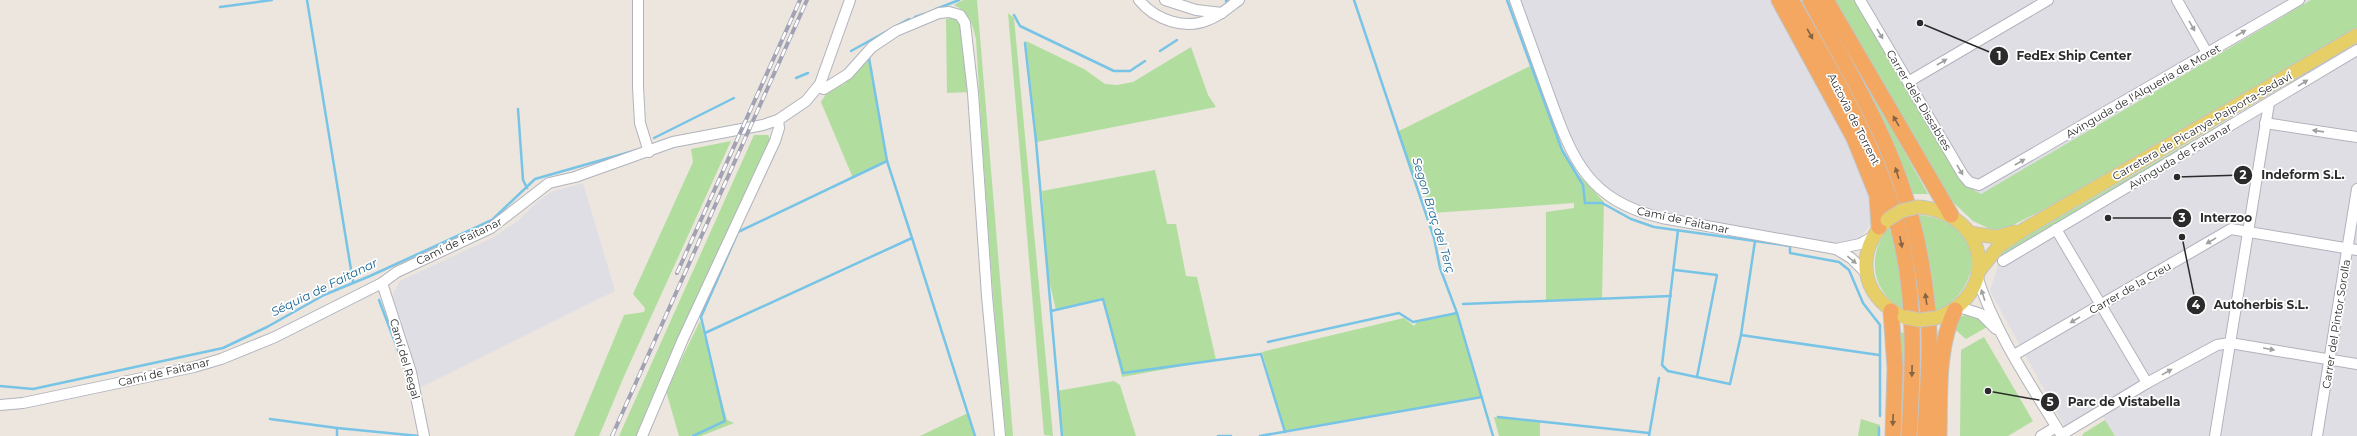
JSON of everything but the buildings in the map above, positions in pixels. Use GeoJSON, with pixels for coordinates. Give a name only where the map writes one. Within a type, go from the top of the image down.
{"type":"FeatureCollection","features":[{"type":"Feature","properties":{"kind":"highway"},"geometry":{"type":"LineString","coordinates":[[1779,0],[1854,138],[1877,195],[1879,228]]}},
{"type":"Feature","properties":{"kind":"highway","name":"Autovia de Torrent"},"geometry":{"type":"LineString","coordinates":[[1791,0],[1863,132],[1880,173],[1901,240],[1911,303],[1913,370],[1909,436]]}},
{"type":"Feature","properties":{"kind":"highway","name":"Autovia de Torrent"},"geometry":{"type":"LineString","coordinates":[[1810,0],[1878,128],[1895,168],[1916,238],[1927,303],[1928,370],[1925,436]]}},
{"type":"Feature","properties":{"kind":"highway"},"geometry":{"type":"LineString","coordinates":[[1826,0],[1951,215]]}},
{"type":"Feature","properties":{"kind":"highway"},"geometry":{"type":"LineString","coordinates":[[1939,436],[1942,372],[1946,335],[1957,308]]}},
{"type":"Feature","properties":{"kind":"highway"},"geometry":{"type":"LineString","coordinates":[[1893,436],[1898,314]]}},
{"type":"Feature","properties":{"kind":"main road","name":"Carretera de Picanya-Paiporta-Sedaví"},"geometry":{"type":"LineString","coordinates":[[2023,230],[2356,35]]}},
{"type":"Feature","properties":{"kind":"main road"},"geometry":{"type":"LineString","coordinates":[[1978,274],[1977,252],[1970,233],[1951,215],[1933,208],[1917,207],[1901,211],[1879,228],[1866,257],[1866,273],[1874,292],[1898,314],[1920,320],[1936,318],[1957,308],[1971,293],[1978,274],[1999,246],[2023,230]]}},
{"type":"Feature","properties":{"kind":"main road"},"geometry":{"type":"LineString","coordinates":[[1970,233],[1996,236],[2023,230]]}},
{"type":"Feature","properties":{"kind":"street"},"geometry":{"type":"LineString","coordinates":[[638,0],[638,87],[640,123],[649,152]]}},
{"type":"Feature","properties":{"kind":"street","name":"Camí de Faitanar"},"geometry":{"type":"LineString","coordinates":[[0,405],[23,403],[209,362],[275,336],[382,283],[397,272],[491,228],[548,183],[575,177],[649,152],[673,142],[763,126],[778,120],[806,101],[818,87],[829,64],[850,0]]}},
{"type":"Feature","properties":{"kind":"street"},"geometry":{"type":"LineString","coordinates":[[1139,0],[1154,14],[1182,24],[1195,24],[1222,13],[1239,0]]}},
{"type":"Feature","properties":{"kind":"street"},"geometry":{"type":"LineString","coordinates":[[1165,0],[1196,10],[1222,13]]}},
{"type":"Feature","properties":{"kind":"street","name":"Camí de Faitanar"},"geometry":{"type":"LineString","coordinates":[[1515,0],[1568,145],[1582,170],[1612,199],[1633,210],[1662,218],[1836,250],[1851,258],[1866,273]]}},
{"type":"Feature","properties":{"kind":"street","name":"Carrer dels Dissabtes"},"geometry":{"type":"LineString","coordinates":[[1860,0],[1963,175],[1974,185],[1987,182]]}},
{"type":"Feature","properties":{"kind":"street"},"geometry":{"type":"LineString","coordinates":[[1908,82],[2048,0]]}},
{"type":"Feature","properties":{"kind":"street"},"geometry":{"type":"LineString","coordinates":[[2177,0],[2207,53]]}},
{"type":"Feature","properties":{"kind":"street","name":"Avinguda de l'Alqueria de Moret"},"geometry":{"type":"LineString","coordinates":[[1987,182],[2299,0]]}},
{"type":"Feature","properties":{"kind":"street"},"geometry":{"type":"LineString","coordinates":[[818,87],[824,89],[840,80],[872,47],[909,25],[939,13],[949,12],[960,15],[965,23],[973,93],[987,296],[1000,436]]}},
{"type":"Feature","properties":{"kind":"street","name":"Avinguda de Faitanar"},"geometry":{"type":"LineString","coordinates":[[2003,261],[2357,50]]}},
{"type":"Feature","properties":{"kind":"street"},"geometry":{"type":"LineString","coordinates":[[2215,436],[2269,103]]}},
{"type":"Feature","properties":{"kind":"street"},"geometry":{"type":"LineString","coordinates":[[2251,114],[2258,116],[2265,123],[2357,137]]}},
{"type":"Feature","properties":{"kind":"street"},"geometry":{"type":"LineString","coordinates":[[642,436],[683,339],[775,141],[779,128],[778,120]]}},
{"type":"Feature","properties":{"kind":"street","name":"Carrer del Pintor Sorolla"},"geometry":{"type":"LineString","coordinates":[[2318,436],[2330,360],[2352,250],[2357,189]]}},
{"type":"Feature","properties":{"kind":"street","name":"Camí de Faitanar"},"geometry":{"type":"LineString","coordinates":[[1836,250],[1860,244],[1879,228]]}},
{"type":"Feature","properties":{"kind":"street"},"geometry":{"type":"LineString","coordinates":[[2056,229],[2147,383]]}},
{"type":"Feature","properties":{"kind":"street","name":"Carrer de la Creu"},"geometry":{"type":"LineString","coordinates":[[2014,355],[2231,229],[2352,250]]}},
{"type":"Feature","properties":{"kind":"street"},"geometry":{"type":"LineString","coordinates":[[1978,274],[1986,303],[2004,338],[2060,432]]}},
{"type":"Feature","properties":{"kind":"street","name":"Camí del Regal"},"geometry":{"type":"LineString","coordinates":[[382,283],[411,372],[424,436]]}},
{"type":"Feature","properties":{"kind":"street"},"geometry":{"type":"LineString","coordinates":[[1957,308],[1981,314],[2004,338]]}},
{"type":"Feature","properties":{"kind":"street"},"geometry":{"type":"LineString","coordinates":[[2041,436],[2060,432],[2206,350],[2230,343],[2357,364]]}},
{"type":"Feature","properties":{"kind":"shaded area"},"geometry":{"type":"Polygon","coordinates":[[[1521,0],[1775,0],[1823,86],[1873,196],[1872,222],[1859,240],[1839,245],[1632,206],[1608,190],[1591,174],[1578,154],[1539,57],[1521,0]]]}},
{"type":"Feature","properties":{"kind":"shaded area"},"geometry":{"type":"Polygon","coordinates":[[[1855,0],[2311,0],[1981,194],[1965,185],[1855,0]]]}},
{"type":"Feature","properties":{"kind":"shaded area"},"geometry":{"type":"Polygon","coordinates":[[[2357,46],[2357,436],[2115,436],[2100,412],[2067,431],[1990,291],[2003,250],[2357,46]]]}},
{"type":"Feature","properties":{"kind":"shaded area"},"geometry":{"type":"Polygon","coordinates":[[[583,183],[615,291],[419,388],[420,380],[391,298],[400,281],[494,237],[519,220],[536,203],[551,192],[583,183]]]}},
{"type":"Feature","properties":{"kind":"green space"},"geometry":{"type":"Polygon","coordinates":[[[963,0],[977,0],[1013,436],[1006,436],[1001,386],[989,238],[976,39],[970,19],[964,11],[954,5],[963,0]]]}},
{"type":"Feature","properties":{"kind":"green space"},"geometry":{"type":"Polygon","coordinates":[[[1831,0],[1855,0],[1965,185],[1981,194],[2311,0],[2357,0],[2357,30],[2069,197],[2005,229],[1990,229],[1973,221],[1941,191],[1831,0]]]}},
{"type":"Feature","properties":{"kind":"green space"},"geometry":{"type":"Polygon","coordinates":[[[1823,6],[1928,194],[1912,194],[1896,148],[1823,6]]]}},
{"type":"Feature","properties":{"kind":"green space"},"geometry":{"type":"Polygon","coordinates":[[[1008,13],[1014,18],[1053,436],[1044,435],[1008,13]]]}},
{"type":"Feature","properties":{"kind":"green space"},"geometry":{"type":"Polygon","coordinates":[[[953,17],[966,27],[970,92],[947,93],[946,19],[953,17]]]}},
{"type":"Feature","properties":{"kind":"green space"},"geometry":{"type":"Polygon","coordinates":[[[1026,41],[1084,69],[1105,84],[1117,85],[1133,82],[1191,47],[1208,95],[1216,107],[1037,142],[1026,41]]]}},
{"type":"Feature","properties":{"kind":"green space"},"geometry":{"type":"Polygon","coordinates":[[[869,56],[886,161],[853,178],[821,102],[826,94],[844,84],[869,56]]]}},
{"type":"Feature","properties":{"kind":"green space"},"geometry":{"type":"Polygon","coordinates":[[[1530,66],[1559,144],[1572,168],[1604,202],[1602,299],[1546,300],[1546,212],[1574,208],[1574,203],[1432,213],[1419,175],[1413,178],[1397,132],[1530,66]]]}},
{"type":"Feature","properties":{"kind":"green space"},"geometry":{"type":"Polygon","coordinates":[[[2235,116],[2236,119],[2004,254],[1999,267],[1998,264],[2003,250],[2235,116]]]}},
{"type":"Feature","properties":{"kind":"green space"},"geometry":{"type":"Polygon","coordinates":[[[754,135],[768,135],[770,139],[767,149],[740,204],[638,436],[619,436],[754,135]]]}},
{"type":"Feature","properties":{"kind":"green space"},"geometry":{"type":"Polygon","coordinates":[[[731,141],[625,374],[599,436],[574,436],[624,315],[644,312],[645,308],[633,294],[693,162],[691,149],[731,141]]]}},
{"type":"Feature","properties":{"kind":"green space"},"geometry":{"type":"Polygon","coordinates":[[[1155,170],[1167,224],[1176,224],[1186,276],[1197,277],[1216,360],[1122,377],[1102,298],[1056,310],[1048,276],[1042,191],[1155,170]]]}},
{"type":"Feature","properties":{"kind":"green space"},"geometry":{"type":"Polygon","coordinates":[[[1919,215],[1940,219],[1955,228],[1966,241],[1971,255],[1971,270],[1965,286],[1953,300],[1936,312],[1932,275],[1919,215]]]}},
{"type":"Feature","properties":{"kind":"green space"},"geometry":{"type":"Polygon","coordinates":[[[1889,228],[1897,257],[1903,309],[1892,302],[1884,293],[1878,283],[1875,272],[1877,249],[1889,228]]]}},
{"type":"Feature","properties":{"kind":"green space"},"geometry":{"type":"Polygon","coordinates":[[[1457,313],[1482,397],[1285,432],[1262,352],[1404,318],[1414,326],[1417,322],[1457,313]]]}},
{"type":"Feature","properties":{"kind":"green space"},"geometry":{"type":"Polygon","coordinates":[[[1965,315],[1979,319],[1987,327],[1966,339],[1952,327],[1960,317],[1965,315]]]}},
{"type":"Feature","properties":{"kind":"green space"},"geometry":{"type":"Polygon","coordinates":[[[700,321],[727,420],[734,423],[701,436],[679,436],[666,391],[700,321]]]}},
{"type":"Feature","properties":{"kind":"green space"},"geometry":{"type":"Polygon","coordinates":[[[1899,332],[1906,333],[1903,436],[1898,436],[1899,332]]]}},
{"type":"Feature","properties":{"kind":"green space"},"geometry":{"type":"Polygon","coordinates":[[[1984,337],[2033,421],[2008,436],[1960,436],[1961,350],[1984,337]]]}},
{"type":"Feature","properties":{"kind":"green space"},"geometry":{"type":"Polygon","coordinates":[[[1114,381],[1120,385],[1136,436],[1062,436],[1057,391],[1114,381]]]}},
{"type":"Feature","properties":{"kind":"green space"},"geometry":{"type":"Polygon","coordinates":[[[968,413],[974,436],[920,436],[968,413]]]}},
{"type":"Feature","properties":{"kind":"green space"},"geometry":{"type":"Polygon","coordinates":[[[1494,417],[1540,421],[1540,436],[1499,436],[1494,417]]]}},
{"type":"Feature","properties":{"kind":"green space"},"geometry":{"type":"Polygon","coordinates":[[[1861,419],[1880,425],[1879,436],[1858,436],[1861,419]]]}},
{"type":"Feature","properties":{"kind":"green space"},"geometry":{"type":"Polygon","coordinates":[[[2105,420],[2115,436],[2082,436],[2084,433],[2105,420]]]}},
{"type":"Feature","properties":{"kind":"waterway"},"geometry":{"type":"LineString","coordinates":[[220,7],[272,0]]}},
{"type":"Feature","properties":{"kind":"waterway"},"geometry":{"type":"LineString","coordinates":[[307,0],[353,282]]}},
{"type":"Feature","properties":{"kind":"waterway","name":"Séquia de Faitanar"},"geometry":{"type":"LineString","coordinates":[[936,9],[959,0]]}},
{"type":"Feature","properties":{"kind":"waterway","name":"Segon Braç del Terç"},"geometry":{"type":"LineString","coordinates":[[1354,0],[1434,238],[1440,268],[1457,313],[1493,436]]}},
{"type":"Feature","properties":{"kind":"waterway"},"geometry":{"type":"LineString","coordinates":[[1507,0],[1562,150],[1583,185],[1585,203],[1602,203],[1631,219],[1654,227],[1790,246],[1790,253],[1839,262],[1849,270],[1863,303],[1880,325],[1880,416]]}},
{"type":"Feature","properties":{"kind":"waterway","name":"Séquia de Faitanar"},"geometry":{"type":"LineString","coordinates":[[915,17],[924,14]]}},
{"type":"Feature","properties":{"kind":"waterway","name":"Séquia de Faitanar"},"geometry":{"type":"LineString","coordinates":[[1014,15],[1020,26],[1114,71],[1130,71],[1145,61]]}},
{"type":"Feature","properties":{"kind":"waterway","name":"Séquia de Faitanar"},"geometry":{"type":"LineString","coordinates":[[851,51],[909,19]]}},
{"type":"Feature","properties":{"kind":"waterway","name":"Séquia de Faitanar"},"geometry":{"type":"LineString","coordinates":[[1160,51],[1177,40]]}},
{"type":"Feature","properties":{"kind":"waterway"},"geometry":{"type":"LineString","coordinates":[[1025,43],[1036,141],[1062,436]]}},
{"type":"Feature","properties":{"kind":"waterway"},"geometry":{"type":"LineString","coordinates":[[693,436],[725,421],[701,317],[738,232],[887,161],[869,58]]}},
{"type":"Feature","properties":{"kind":"waterway","name":"Séquia de Faitanar"},"geometry":{"type":"LineString","coordinates":[[796,78],[808,73]]}},
{"type":"Feature","properties":{"kind":"waterway","name":"Séquia de Faitanar"},"geometry":{"type":"LineString","coordinates":[[654,138],[734,98]]}},
{"type":"Feature","properties":{"kind":"waterway"},"geometry":{"type":"LineString","coordinates":[[518,109],[523,180],[527,188]]}},
{"type":"Feature","properties":{"kind":"waterway","name":"Séquia de Faitanar"},"geometry":{"type":"LineString","coordinates":[[0,386],[33,389],[223,348],[267,327],[324,295],[370,276],[492,220],[535,179],[637,150]]}},
{"type":"Feature","properties":{"kind":"waterway"},"geometry":{"type":"LineString","coordinates":[[705,333],[912,238],[887,161]]}},
{"type":"Feature","properties":{"kind":"waterway"},"geometry":{"type":"LineString","coordinates":[[1678,230],[1662,365],[1668,371],[1730,384],[1741,335],[1879,355]]}},
{"type":"Feature","properties":{"kind":"waterway"},"geometry":{"type":"LineString","coordinates":[[912,238],[975,436]]}},
{"type":"Feature","properties":{"kind":"waterway"},"geometry":{"type":"LineString","coordinates":[[1741,335],[1755,241]]}},
{"type":"Feature","properties":{"kind":"waterway"},"geometry":{"type":"LineString","coordinates":[[1675,270],[1717,275],[1697,377]]}},
{"type":"Feature","properties":{"kind":"waterway"},"geometry":{"type":"LineString","coordinates":[[1463,304],[1671,296]]}},
{"type":"Feature","properties":{"kind":"waterway"},"geometry":{"type":"LineString","coordinates":[[1051,311],[1103,299],[1123,373],[1261,354],[1285,432]]}},
{"type":"Feature","properties":{"kind":"waterway"},"geometry":{"type":"LineString","coordinates":[[379,300],[404,366]]}},
{"type":"Feature","properties":{"kind":"waterway"},"geometry":{"type":"LineString","coordinates":[[1268,342],[1399,313],[1413,322],[1457,313]]}},
{"type":"Feature","properties":{"kind":"waterway"},"geometry":{"type":"LineString","coordinates":[[406,373],[408,381]]}},
{"type":"Feature","properties":{"kind":"waterway"},"geometry":{"type":"LineString","coordinates":[[1649,436],[1659,378]]}},
{"type":"Feature","properties":{"kind":"waterway"},"geometry":{"type":"LineString","coordinates":[[1260,436],[1482,397]]}},
{"type":"Feature","properties":{"kind":"waterway"},"geometry":{"type":"LineString","coordinates":[[1498,417],[1649,433]]}},
{"type":"Feature","properties":{"kind":"waterway"},"geometry":{"type":"LineString","coordinates":[[270,419],[337,428],[337,436]]}},
{"type":"Feature","properties":{"kind":"waterway"},"geometry":{"type":"LineString","coordinates":[[337,428],[419,436]]}},
{"type":"Feature","properties":{"kind":"waterway"},"geometry":{"type":"LineString","coordinates":[[1879,428],[1879,436]]}},
{"type":"Feature","properties":{"kind":"waterway"},"geometry":{"type":"LineString","coordinates":[[1218,436],[1231,436]]}},
{"type":"Feature","properties":{"kind":"railway"},"geometry":{"type":"LineString","coordinates":[[677,273],[800,0]]}},
{"type":"Feature","properties":{"kind":"railway"},"geometry":{"type":"LineString","coordinates":[[612,436],[807,0]]}},
{"type":"Feature","properties":{"kind":"place","name":"FedEx Ship Center"},"geometry":{"type":"Point","coordinates":[1920,23]}},
{"type":"Feature","properties":{"kind":"place","name":"Indeform S.L."},"geometry":{"type":"Point","coordinates":[2177,177]}},
{"type":"Feature","properties":{"kind":"place","name":"Interzoo"},"geometry":{"type":"Point","coordinates":[2108,218]}},
{"type":"Feature","properties":{"kind":"place","name":"Autoherbis S.L."},"geometry":{"type":"Point","coordinates":[2182,237]}},
{"type":"Feature","properties":{"kind":"place","name":"Parc de Vistabella"},"geometry":{"type":"Point","coordinates":[1988,391]}}]}
